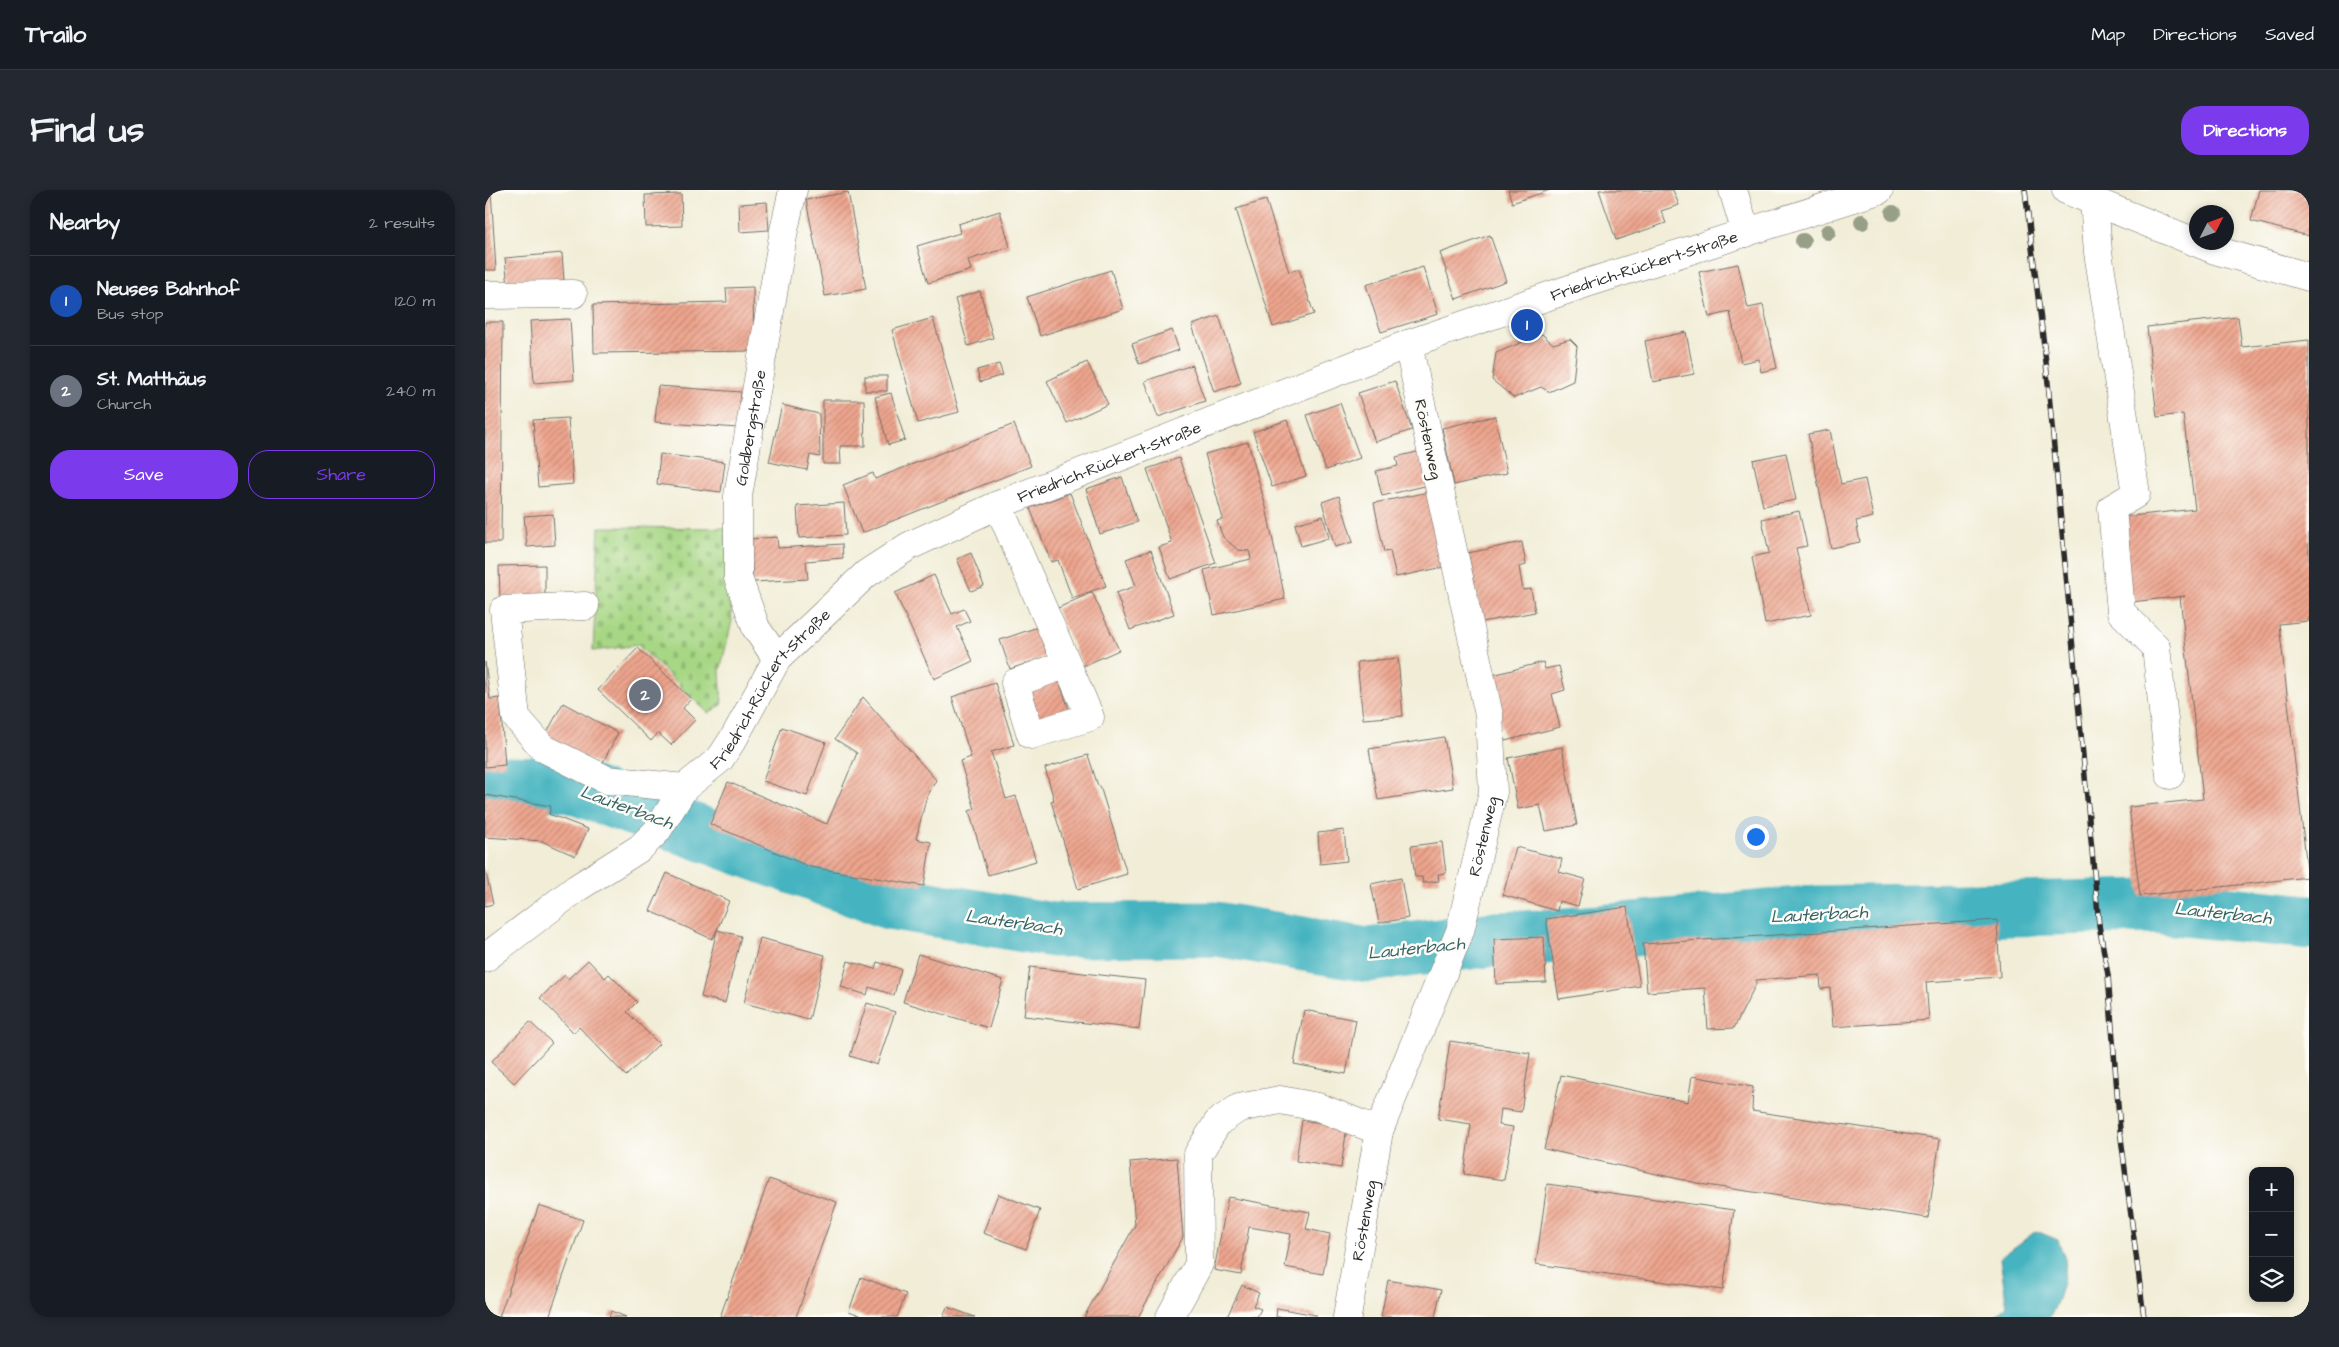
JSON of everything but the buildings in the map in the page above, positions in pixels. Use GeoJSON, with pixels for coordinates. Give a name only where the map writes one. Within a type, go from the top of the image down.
{"type":"FeatureCollection","features":[{"type":"Feature","properties":{"kind":"street","name":"Goldbergstraße"},"geometry":{"type":"LineString","coordinates":[[777,659],[756,628],[738,578],[738,496],[784,230],[793,190]]}},
{"type":"Feature","properties":{"kind":"street"},"geometry":{"type":"LineString","coordinates":[[1733,190],[1746,233]]}},
{"type":"Feature","properties":{"kind":"street","name":"Friedrich-Rückert-Straße"},"geometry":{"type":"LineString","coordinates":[[485,958],[577,888],[640,848],[657,831],[683,788],[720,759],[735,736],[777,659],[866,574],[909,546],[999,505],[1409,344],[1879,190]]}},
{"type":"Feature","properties":{"kind":"street"},"geometry":{"type":"LineString","coordinates":[[2082,194],[2215,250],[2309,277]]}},
{"type":"Feature","properties":{"kind":"street"},"geometry":{"type":"LineString","coordinates":[[2082,194],[2098,252],[2136,494],[2112,508],[2121,612],[2156,647],[2170,775]]}},
{"type":"Feature","properties":{"kind":"street"},"geometry":{"type":"LineString","coordinates":[[485,295],[573,294]]}},
{"type":"Feature","properties":{"kind":"street","name":"Röstenweg"},"geometry":{"type":"LineString","coordinates":[[1347,1317],[1379,1131],[1457,942],[1493,792],[1489,715],[1409,344]]}},
{"type":"Feature","properties":{"kind":"street"},"geometry":{"type":"LineString","coordinates":[[999,505],[1067,664]]}},
{"type":"Feature","properties":{"kind":"street"},"geometry":{"type":"LineString","coordinates":[[585,606],[504,610],[516,717],[543,748],[607,780],[683,788]]}},
{"type":"Feature","properties":{"kind":"street"},"geometry":{"type":"LineString","coordinates":[[1170,1317],[1199,1264],[1198,1154],[1218,1122],[1239,1108],[1280,1100],[1318,1107],[1379,1131]]}},
{"type":"Feature","properties":{"kind":"green space"},"geometry":{"type":"Polygon","coordinates":[[[599,527],[725,528],[732,621],[720,671],[722,705],[708,713],[638,645],[593,651],[599,527]]]}},
{"type":"Feature","properties":{"kind":"water"},"geometry":{"type":"Polygon","coordinates":[[[548,772],[646,801],[634,819],[610,815],[557,793],[548,772]]]}},
{"type":"Feature","properties":{"kind":"water"},"geometry":{"type":"Polygon","coordinates":[[[2036,1231],[2058,1240],[2065,1259],[2065,1272],[2053,1312],[2050,1317],[1994,1317],[2007,1306],[2000,1258],[2036,1231]]]}},
{"type":"Feature","properties":{"kind":"waterway","name":"Lauterbach"},"geometry":{"type":"LineString","coordinates":[[485,783],[566,784],[889,902],[1053,930],[1216,929],[1368,955],[1494,939],[1544,937],[1811,913],[2153,906],[2309,922]]}},
{"type":"Feature","properties":{"kind":"railway"},"geometry":{"type":"LineString","coordinates":[[2025,190],[2046,362],[2099,925],[2108,975],[2120,1130],[2144,1317]]}},
{"type":"Feature","properties":{"kind":"place","name":"Neuses Bahnhof"},"geometry":{"type":"Point","coordinates":[1527,325]}},
{"type":"Feature","properties":{"kind":"place","name":"St. Matthäus"},"geometry":{"type":"Point","coordinates":[645,695]}}]}
